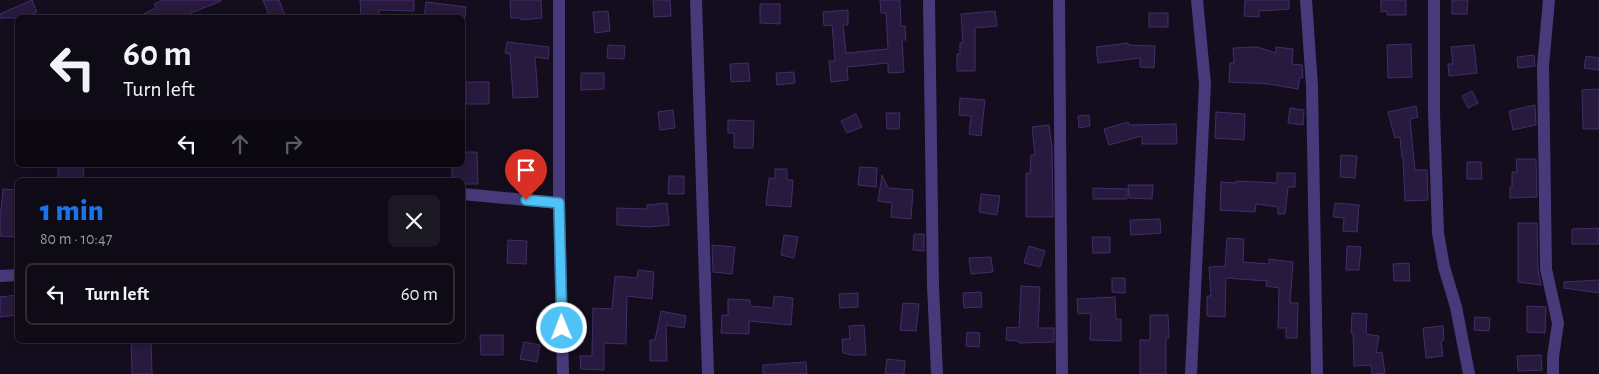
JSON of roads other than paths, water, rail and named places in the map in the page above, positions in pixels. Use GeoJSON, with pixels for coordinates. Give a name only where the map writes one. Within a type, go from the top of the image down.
{"type":"FeatureCollection","features":[{"type":"Feature","properties":{"kind":"street"},"geometry":{"type":"LineString","coordinates":[[559,0],[559,203],[563,374]]}},
{"type":"Feature","properties":{"kind":"street"},"geometry":{"type":"LineString","coordinates":[[696,0],[708,374]]}},
{"type":"Feature","properties":{"kind":"street"},"geometry":{"type":"LineString","coordinates":[[929,0],[933,276],[937,374]]}},
{"type":"Feature","properties":{"kind":"street"},"geometry":{"type":"LineString","coordinates":[[1059,0],[1062,374]]}},
{"type":"Feature","properties":{"kind":"street"},"geometry":{"type":"LineString","coordinates":[[1191,374],[1205,84],[1197,0]]}},
{"type":"Feature","properties":{"kind":"street"},"geometry":{"type":"LineString","coordinates":[[1306,0],[1312,86],[1317,374]]}},
{"type":"Feature","properties":{"kind":"street"},"geometry":{"type":"LineString","coordinates":[[1434,0],[1434,112],[1438,233],[1444,267],[1456,307],[1470,374]]}},
{"type":"Feature","properties":{"kind":"street"},"geometry":{"type":"LineString","coordinates":[[1549,0],[1543,66],[1546,270],[1558,323],[1553,357],[1553,374]]}},
{"type":"Feature","properties":{"kind":"street"},"geometry":{"type":"LineString","coordinates":[[465,194],[559,203]]}},
{"type":"Feature","properties":{"kind":"street"},"geometry":{"type":"LineString","coordinates":[[0,276],[15,275]]}}]}
